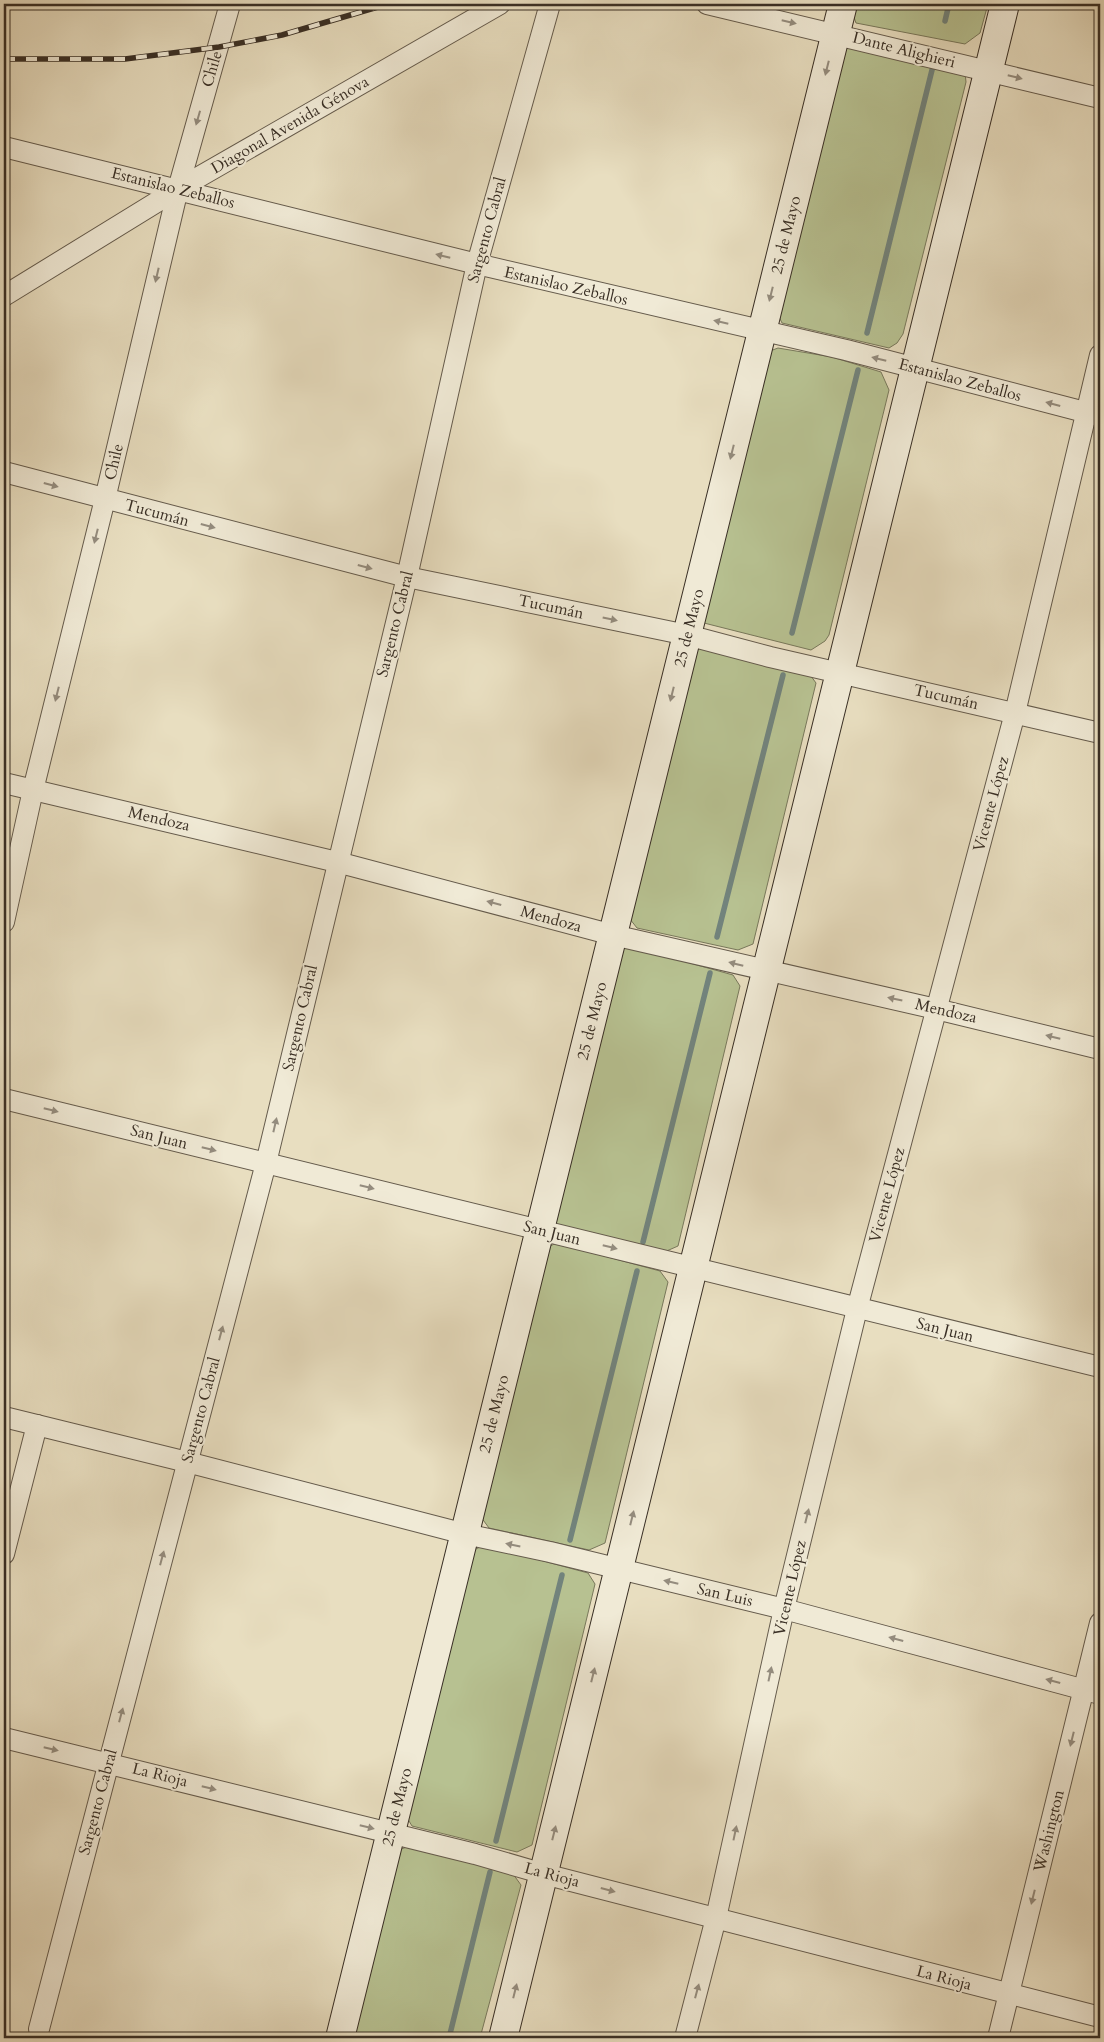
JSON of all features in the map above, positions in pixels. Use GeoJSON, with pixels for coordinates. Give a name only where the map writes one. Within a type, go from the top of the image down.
{"type":"FeatureCollection","features":[{"type":"Feature","properties":{"kind":"street","name":"Chile"},"geometry":{"type":"LineString","coordinates":[[4,922],[33,790],[105,499],[178,189],[230,4]]}},
{"type":"Feature","properties":{"kind":"street","name":"Diagonal Avenida Génova"},"geometry":{"type":"LineString","coordinates":[[4,296],[178,189],[500,4]]}},
{"type":"Feature","properties":{"kind":"street","name":"Sargento Cabral"},"geometry":{"type":"LineString","coordinates":[[39,2029],[266,1163],[406,577],[477,264],[550,4]]}},
{"type":"Feature","properties":{"kind":"street","name":"Dante Alighieri"},"geometry":{"type":"LineString","coordinates":[[707,4],[836,33],[1100,98]]}},
{"type":"Feature","properties":{"kind":"street","name":"25 de Mayo"},"geometry":{"type":"LineString","coordinates":[[340,2038],[843,4]]}},
{"type":"Feature","properties":{"kind":"street"},"geometry":{"type":"LineString","coordinates":[[503,2038],[1005,4]]}},
{"type":"Feature","properties":{"kind":"street","name":"Estanislao Zeballos"},"geometry":{"type":"LineString","coordinates":[[4,146],[477,264],[762,332],[846,350],[1093,415]]}},
{"type":"Feature","properties":{"kind":"street","name":"Vicente López"},"geometry":{"type":"LineString","coordinates":[[685,2038],[716,1918],[784,1609],[857,1309],[1093,415],[1100,355]]}},
{"type":"Feature","properties":{"kind":"street","name":"Tucumán"},"geometry":{"type":"LineString","coordinates":[[4,472],[406,577],[687,635],[840,673],[1100,733]]}},
{"type":"Feature","properties":{"kind":"street","name":"Mendoza"},"geometry":{"type":"LineString","coordinates":[[4,783],[337,862],[613,935],[936,1009],[1100,1049]]}},
{"type":"Feature","properties":{"kind":"street","name":"San Juan"},"geometry":{"type":"LineString","coordinates":[[4,1099],[1100,1367]]}},
{"type":"Feature","properties":{"kind":"street","name":"San Luis"},"geometry":{"type":"LineString","coordinates":[[4,1417],[465,1534],[550,1552],[784,1609],[1092,1691]]}},
{"type":"Feature","properties":{"kind":"street"},"geometry":{"type":"LineString","coordinates":[[4,1554],[36,1425]]}},
{"type":"Feature","properties":{"kind":"street","name":"Washington"},"geometry":{"type":"LineString","coordinates":[[998,2038],[1092,1691],[1100,1624]]}},
{"type":"Feature","properties":{"kind":"street","name":"La Rioja"},"geometry":{"type":"LineString","coordinates":[[4,1738],[108,1762],[475,1854],[544,1874],[1100,2017]]}},
{"type":"Feature","properties":{"kind":"green space"},"geometry":{"type":"Polygon","coordinates":[[[852,4],[988,4],[980,33],[965,44],[856,23],[851,9],[852,4]]]}},
{"type":"Feature","properties":{"kind":"green space"},"geometry":{"type":"Polygon","coordinates":[[[847,46],[965,72],[966,82],[903,334],[897,343],[889,348],[782,323],[775,308],[839,57],[847,46]]]}},
{"type":"Feature","properties":{"kind":"green space"},"geometry":{"type":"Polygon","coordinates":[[[778,348],[832,357],[881,372],[889,390],[829,635],[825,641],[811,650],[704,623],[770,351],[778,348]]]}},
{"type":"Feature","properties":{"kind":"green space"},"geometry":{"type":"Polygon","coordinates":[[[704,644],[808,672],[816,683],[753,944],[738,950],[637,928],[626,914],[691,651],[704,644]]]}},
{"type":"Feature","properties":{"kind":"green space"},"geometry":{"type":"Polygon","coordinates":[[[629,946],[733,975],[740,986],[678,1246],[662,1253],[561,1231],[551,1216],[615,953],[629,946]]]}},
{"type":"Feature","properties":{"kind":"green space"},"geometry":{"type":"Polygon","coordinates":[[[556,1243],[660,1271],[668,1282],[605,1543],[589,1550],[489,1528],[478,1513],[543,1250],[556,1243]]]}},
{"type":"Feature","properties":{"kind":"green space"},"geometry":{"type":"Polygon","coordinates":[[[484,1545],[588,1573],[595,1584],[532,1845],[517,1852],[412,1826],[403,1811],[470,1552],[484,1545]]]}},
{"type":"Feature","properties":{"kind":"green space"},"geometry":{"type":"Polygon","coordinates":[[[409,1846],[513,1874],[521,1885],[480,2038],[344,2038],[394,1852],[409,1846]]]}},
{"type":"Feature","properties":{"kind":"waterway"},"geometry":{"type":"LineString","coordinates":[[945,21],[949,4]]}},
{"type":"Feature","properties":{"kind":"waterway"},"geometry":{"type":"LineString","coordinates":[[867,333],[933,66]]}},
{"type":"Feature","properties":{"kind":"waterway"},"geometry":{"type":"LineString","coordinates":[[792,633],[858,370]]}},
{"type":"Feature","properties":{"kind":"waterway"},"geometry":{"type":"LineString","coordinates":[[717,937],[783,675]]}},
{"type":"Feature","properties":{"kind":"waterway"},"geometry":{"type":"LineString","coordinates":[[643,1242],[710,973]]}},
{"type":"Feature","properties":{"kind":"waterway"},"geometry":{"type":"LineString","coordinates":[[570,1540],[637,1271]]}},
{"type":"Feature","properties":{"kind":"waterway"},"geometry":{"type":"LineString","coordinates":[[496,1841],[562,1575]]}},
{"type":"Feature","properties":{"kind":"waterway"},"geometry":{"type":"LineString","coordinates":[[449,2038],[490,1872]]}},
{"type":"Feature","properties":{"kind":"railway"},"geometry":{"type":"LineString","coordinates":[[4,59],[125,59],[219,47],[282,35],[388,4]]}}]}
